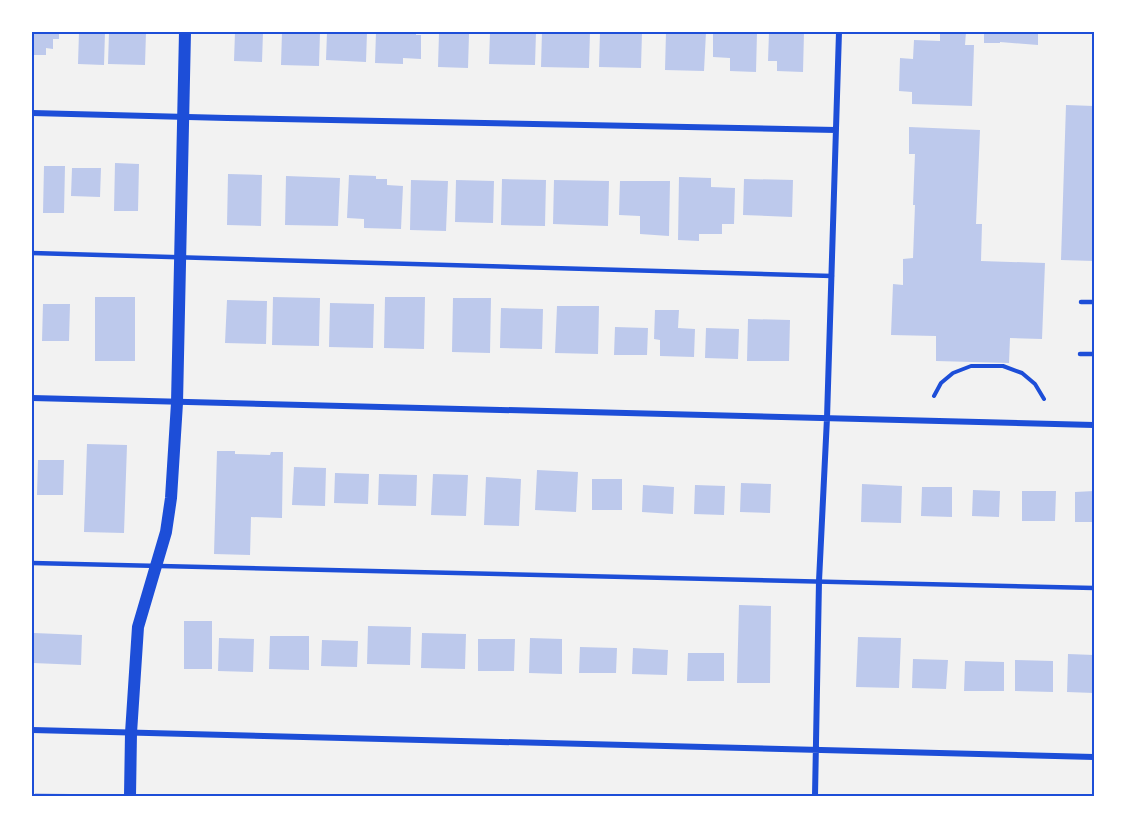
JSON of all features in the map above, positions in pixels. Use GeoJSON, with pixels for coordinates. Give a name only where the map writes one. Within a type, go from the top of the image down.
{"type":"FeatureCollection","features":[{"type":"Feature","properties":{"kind":"main road"},"geometry":{"type":"LineString","coordinates":[[130,796],[131,733],[138,627],[166,532],[171,498],[177,403],[185,32]]}},
{"type":"Feature","properties":{"kind":"street"},"geometry":{"type":"LineString","coordinates":[[814,796],[819,581],[828,418],[839,32]]}},
{"type":"Feature","properties":{"kind":"street"},"geometry":{"type":"LineString","coordinates":[[32,112],[183,117],[836,129]]}},
{"type":"Feature","properties":{"kind":"street"},"geometry":{"type":"LineString","coordinates":[[32,398],[1095,425]]}},
{"type":"Feature","properties":{"kind":"street"},"geometry":{"type":"LineString","coordinates":[[32,730],[1095,758]]}},
{"type":"Feature","properties":{"kind":"lane"},"geometry":{"type":"LineString","coordinates":[[32,253],[832,276]]}},
{"type":"Feature","properties":{"kind":"lane"},"geometry":{"type":"LineString","coordinates":[[1081,302],[1095,302]]}},
{"type":"Feature","properties":{"kind":"lane"},"geometry":{"type":"LineString","coordinates":[[1080,354],[1095,354]]}},
{"type":"Feature","properties":{"kind":"lane"},"geometry":{"type":"LineString","coordinates":[[32,563],[1095,588]]}},
{"type":"Feature","properties":{"kind":"path"},"geometry":{"type":"LineString","coordinates":[[934,396],[941,383],[953,373],[971,366],[1003,366],[1022,373],[1035,384],[1044,399]]}},
{"type":"Feature","properties":{"kind":"building"},"geometry":{"type":"Polygon","coordinates":[[[32,32],[59,32],[59,39],[53,39],[53,49],[46,48],[46,55],[32,55],[32,32]]]}},
{"type":"Feature","properties":{"kind":"building"},"geometry":{"type":"Polygon","coordinates":[[[79,32],[105,32],[104,65],[78,64],[79,32]]]}},
{"type":"Feature","properties":{"kind":"building"},"geometry":{"type":"Polygon","coordinates":[[[109,32],[146,32],[145,65],[108,64],[109,32]]]}},
{"type":"Feature","properties":{"kind":"building"},"geometry":{"type":"Polygon","coordinates":[[[235,32],[263,32],[262,62],[234,61],[235,32]]]}},
{"type":"Feature","properties":{"kind":"building"},"geometry":{"type":"Polygon","coordinates":[[[282,32],[320,32],[319,66],[281,65],[282,32]]]}},
{"type":"Feature","properties":{"kind":"building"},"geometry":{"type":"Polygon","coordinates":[[[327,32],[367,32],[366,62],[326,60],[327,32]]]}},
{"type":"Feature","properties":{"kind":"building"},"geometry":{"type":"Polygon","coordinates":[[[376,32],[416,32],[416,35],[421,35],[421,59],[403,58],[403,64],[375,63],[376,32]]]}},
{"type":"Feature","properties":{"kind":"building"},"geometry":{"type":"Polygon","coordinates":[[[490,32],[536,32],[535,65],[489,64],[490,32]]]}},
{"type":"Feature","properties":{"kind":"building"},"geometry":{"type":"Polygon","coordinates":[[[542,32],[590,32],[589,68],[541,67],[542,32]]]}},
{"type":"Feature","properties":{"kind":"building"},"geometry":{"type":"Polygon","coordinates":[[[600,32],[642,32],[641,68],[599,67],[600,32]]]}},
{"type":"Feature","properties":{"kind":"building"},"geometry":{"type":"Polygon","coordinates":[[[666,32],[706,32],[704,71],[665,70],[666,32]]]}},
{"type":"Feature","properties":{"kind":"building"},"geometry":{"type":"Polygon","coordinates":[[[713,32],[757,32],[756,72],[730,71],[730,58],[713,57],[713,32]]]}},
{"type":"Feature","properties":{"kind":"building"},"geometry":{"type":"Polygon","coordinates":[[[769,32],[804,32],[803,72],[777,71],[777,61],[768,61],[769,32]]]}},
{"type":"Feature","properties":{"kind":"building"},"geometry":{"type":"Polygon","coordinates":[[[940,32],[966,32],[965,45],[974,45],[972,106],[912,104],[912,92],[899,91],[900,58],[913,59],[914,40],[940,41],[940,32]]]}},
{"type":"Feature","properties":{"kind":"building"},"geometry":{"type":"Polygon","coordinates":[[[984,32],[1038,32],[1038,45],[984,43],[984,32]]]}},
{"type":"Feature","properties":{"kind":"building"},"geometry":{"type":"Polygon","coordinates":[[[439,33],[469,34],[468,68],[438,67],[439,33]]]}},
{"type":"Feature","properties":{"kind":"building"},"geometry":{"type":"Polygon","coordinates":[[[1066,105],[1094,106],[1094,261],[1061,260],[1066,105]]]}},
{"type":"Feature","properties":{"kind":"building"},"geometry":{"type":"Polygon","coordinates":[[[909,127],[980,130],[976,224],[982,224],[981,261],[1045,263],[1042,339],[1010,338],[1009,363],[936,361],[936,336],[891,335],[893,284],[903,285],[903,259],[913,258],[915,154],[909,154],[909,127]]]}},
{"type":"Feature","properties":{"kind":"building"},"geometry":{"type":"Polygon","coordinates":[[[115,163],[139,164],[138,211],[114,211],[115,163]]]}},
{"type":"Feature","properties":{"kind":"building"},"geometry":{"type":"Polygon","coordinates":[[[44,166],[65,166],[64,213],[43,213],[44,166]]]}},
{"type":"Feature","properties":{"kind":"building"},"geometry":{"type":"Polygon","coordinates":[[[72,168],[101,168],[100,197],[71,196],[72,168]]]}},
{"type":"Feature","properties":{"kind":"building"},"geometry":{"type":"Polygon","coordinates":[[[228,174],[262,175],[261,226],[227,225],[228,174]]]}},
{"type":"Feature","properties":{"kind":"building"},"geometry":{"type":"Polygon","coordinates":[[[349,175],[376,176],[376,179],[387,179],[387,185],[403,186],[401,229],[364,228],[364,219],[347,218],[349,175]]]}},
{"type":"Feature","properties":{"kind":"building"},"geometry":{"type":"Polygon","coordinates":[[[286,176],[340,178],[338,226],[285,225],[286,176]]]}},
{"type":"Feature","properties":{"kind":"building"},"geometry":{"type":"Polygon","coordinates":[[[679,177],[711,178],[711,187],[735,188],[734,224],[722,224],[722,234],[699,234],[699,241],[678,240],[679,177]]]}},
{"type":"Feature","properties":{"kind":"building"},"geometry":{"type":"Polygon","coordinates":[[[502,179],[546,180],[545,226],[501,225],[502,179]]]}},
{"type":"Feature","properties":{"kind":"building"},"geometry":{"type":"Polygon","coordinates":[[[744,179],[793,180],[792,217],[743,215],[744,179]]]}},
{"type":"Feature","properties":{"kind":"building"},"geometry":{"type":"Polygon","coordinates":[[[411,180],[448,181],[446,231],[410,230],[411,180]]]}},
{"type":"Feature","properties":{"kind":"building"},"geometry":{"type":"Polygon","coordinates":[[[456,180],[494,181],[493,223],[455,222],[456,180]]]}},
{"type":"Feature","properties":{"kind":"building"},"geometry":{"type":"Polygon","coordinates":[[[554,180],[609,181],[608,226],[553,224],[554,180]]]}},
{"type":"Feature","properties":{"kind":"building"},"geometry":{"type":"Polygon","coordinates":[[[620,181],[670,181],[669,236],[640,234],[640,216],[619,215],[620,181]]]}},
{"type":"Feature","properties":{"kind":"building"},"geometry":{"type":"Polygon","coordinates":[[[95,297],[135,297],[135,361],[95,361],[95,297]]]}},
{"type":"Feature","properties":{"kind":"building"},"geometry":{"type":"Polygon","coordinates":[[[273,297],[320,298],[319,346],[272,345],[273,297]]]}},
{"type":"Feature","properties":{"kind":"building"},"geometry":{"type":"Polygon","coordinates":[[[385,297],[425,297],[424,349],[384,348],[385,297]]]}},
{"type":"Feature","properties":{"kind":"building"},"geometry":{"type":"Polygon","coordinates":[[[453,298],[491,298],[490,353],[452,352],[453,298]]]}},
{"type":"Feature","properties":{"kind":"building"},"geometry":{"type":"Polygon","coordinates":[[[227,300],[267,301],[266,344],[225,343],[227,300]]]}},
{"type":"Feature","properties":{"kind":"building"},"geometry":{"type":"Polygon","coordinates":[[[330,303],[374,304],[373,348],[329,347],[330,303]]]}},
{"type":"Feature","properties":{"kind":"building"},"geometry":{"type":"Polygon","coordinates":[[[43,304],[70,304],[69,341],[42,341],[43,304]]]}},
{"type":"Feature","properties":{"kind":"building"},"geometry":{"type":"Polygon","coordinates":[[[557,306],[599,306],[598,354],[555,353],[557,306]]]}},
{"type":"Feature","properties":{"kind":"building"},"geometry":{"type":"Polygon","coordinates":[[[501,308],[543,309],[542,349],[500,348],[501,308]]]}},
{"type":"Feature","properties":{"kind":"building"},"geometry":{"type":"Polygon","coordinates":[[[655,310],[679,310],[678,328],[695,329],[694,357],[660,356],[660,340],[654,339],[655,310]]]}},
{"type":"Feature","properties":{"kind":"building"},"geometry":{"type":"Polygon","coordinates":[[[748,319],[790,320],[789,361],[747,361],[748,319]]]}},
{"type":"Feature","properties":{"kind":"building"},"geometry":{"type":"Polygon","coordinates":[[[615,327],[648,328],[647,355],[614,355],[615,327]]]}},
{"type":"Feature","properties":{"kind":"building"},"geometry":{"type":"Polygon","coordinates":[[[706,328],[739,329],[738,359],[705,358],[706,328]]]}},
{"type":"Feature","properties":{"kind":"building"},"geometry":{"type":"Polygon","coordinates":[[[87,444],[127,445],[124,533],[84,532],[87,444]]]}},
{"type":"Feature","properties":{"kind":"building"},"geometry":{"type":"Polygon","coordinates":[[[217,451],[270,455],[271,452],[283,452],[282,518],[251,517],[250,555],[214,554],[217,451]]]}},
{"type":"Feature","properties":{"kind":"building"},"geometry":{"type":"Polygon","coordinates":[[[38,460],[64,460],[63,495],[37,495],[38,460]]]}},
{"type":"Feature","properties":{"kind":"building"},"geometry":{"type":"Polygon","coordinates":[[[294,467],[326,468],[325,506],[292,505],[294,467]]]}},
{"type":"Feature","properties":{"kind":"building"},"geometry":{"type":"Polygon","coordinates":[[[537,470],[578,472],[576,512],[535,510],[537,470]]]}},
{"type":"Feature","properties":{"kind":"building"},"geometry":{"type":"Polygon","coordinates":[[[335,473],[369,474],[368,504],[334,503],[335,473]]]}},
{"type":"Feature","properties":{"kind":"building"},"geometry":{"type":"Polygon","coordinates":[[[379,474],[417,475],[416,506],[378,505],[379,474]]]}},
{"type":"Feature","properties":{"kind":"building"},"geometry":{"type":"Polygon","coordinates":[[[433,474],[468,475],[466,516],[431,515],[433,474]]]}},
{"type":"Feature","properties":{"kind":"building"},"geometry":{"type":"Polygon","coordinates":[[[486,477],[521,479],[519,526],[484,525],[486,477]]]}},
{"type":"Feature","properties":{"kind":"building"},"geometry":{"type":"Polygon","coordinates":[[[592,479],[622,479],[622,510],[592,510],[592,479]]]}},
{"type":"Feature","properties":{"kind":"building"},"geometry":{"type":"Polygon","coordinates":[[[741,483],[771,484],[770,513],[740,512],[741,483]]]}},
{"type":"Feature","properties":{"kind":"building"},"geometry":{"type":"Polygon","coordinates":[[[862,484],[902,486],[901,523],[861,522],[862,484]]]}},
{"type":"Feature","properties":{"kind":"building"},"geometry":{"type":"Polygon","coordinates":[[[643,485],[674,487],[673,514],[642,512],[643,485]]]}},
{"type":"Feature","properties":{"kind":"building"},"geometry":{"type":"Polygon","coordinates":[[[695,485],[725,486],[724,515],[694,514],[695,485]]]}},
{"type":"Feature","properties":{"kind":"building"},"geometry":{"type":"Polygon","coordinates":[[[922,487],[952,487],[952,517],[921,516],[922,487]]]}},
{"type":"Feature","properties":{"kind":"building"},"geometry":{"type":"Polygon","coordinates":[[[973,490],[1000,491],[999,517],[972,516],[973,490]]]}},
{"type":"Feature","properties":{"kind":"building"},"geometry":{"type":"Polygon","coordinates":[[[1022,491],[1056,491],[1055,521],[1022,521],[1022,491]]]}},
{"type":"Feature","properties":{"kind":"building"},"geometry":{"type":"Polygon","coordinates":[[[1094,491],[1094,522],[1075,522],[1075,492],[1094,491]]]}},
{"type":"Feature","properties":{"kind":"building"},"geometry":{"type":"Polygon","coordinates":[[[739,605],[771,606],[770,683],[737,683],[739,605]]]}},
{"type":"Feature","properties":{"kind":"building"},"geometry":{"type":"Polygon","coordinates":[[[184,621],[212,621],[212,669],[184,669],[184,621]]]}},
{"type":"Feature","properties":{"kind":"building"},"geometry":{"type":"Polygon","coordinates":[[[368,626],[411,627],[410,665],[367,664],[368,626]]]}},
{"type":"Feature","properties":{"kind":"building"},"geometry":{"type":"Polygon","coordinates":[[[34,633],[82,635],[81,665],[33,663],[34,633]]]}},
{"type":"Feature","properties":{"kind":"building"},"geometry":{"type":"Polygon","coordinates":[[[422,633],[466,634],[465,669],[421,668],[422,633]]]}},
{"type":"Feature","properties":{"kind":"building"},"geometry":{"type":"Polygon","coordinates":[[[270,636],[309,636],[309,670],[269,669],[270,636]]]}},
{"type":"Feature","properties":{"kind":"building"},"geometry":{"type":"Polygon","coordinates":[[[858,637],[901,638],[899,688],[856,687],[858,637]]]}},
{"type":"Feature","properties":{"kind":"building"},"geometry":{"type":"Polygon","coordinates":[[[219,638],[254,639],[253,672],[218,671],[219,638]]]}},
{"type":"Feature","properties":{"kind":"building"},"geometry":{"type":"Polygon","coordinates":[[[530,638],[562,639],[562,674],[529,673],[530,638]]]}},
{"type":"Feature","properties":{"kind":"building"},"geometry":{"type":"Polygon","coordinates":[[[478,639],[515,639],[514,671],[478,671],[478,639]]]}},
{"type":"Feature","properties":{"kind":"building"},"geometry":{"type":"Polygon","coordinates":[[[322,640],[358,641],[357,667],[321,666],[322,640]]]}},
{"type":"Feature","properties":{"kind":"building"},"geometry":{"type":"Polygon","coordinates":[[[580,647],[617,648],[616,673],[579,673],[580,647]]]}},
{"type":"Feature","properties":{"kind":"building"},"geometry":{"type":"Polygon","coordinates":[[[633,648],[668,650],[667,675],[632,674],[633,648]]]}},
{"type":"Feature","properties":{"kind":"building"},"geometry":{"type":"Polygon","coordinates":[[[688,653],[724,653],[724,681],[687,681],[688,653]]]}},
{"type":"Feature","properties":{"kind":"building"},"geometry":{"type":"Polygon","coordinates":[[[1068,654],[1094,655],[1094,693],[1067,692],[1068,654]]]}},
{"type":"Feature","properties":{"kind":"building"},"geometry":{"type":"Polygon","coordinates":[[[913,659],[948,660],[946,689],[912,688],[913,659]]]}},
{"type":"Feature","properties":{"kind":"building"},"geometry":{"type":"Polygon","coordinates":[[[1015,660],[1053,661],[1053,692],[1015,691],[1015,660]]]}},
{"type":"Feature","properties":{"kind":"building"},"geometry":{"type":"Polygon","coordinates":[[[965,661],[1004,662],[1004,691],[964,691],[965,661]]]}},
{"type":"Feature","properties":{"kind":"building"},"geometry":{"type":"Polygon","coordinates":[[[35,793],[71,794],[71,796],[35,796],[35,793]]]}}]}
